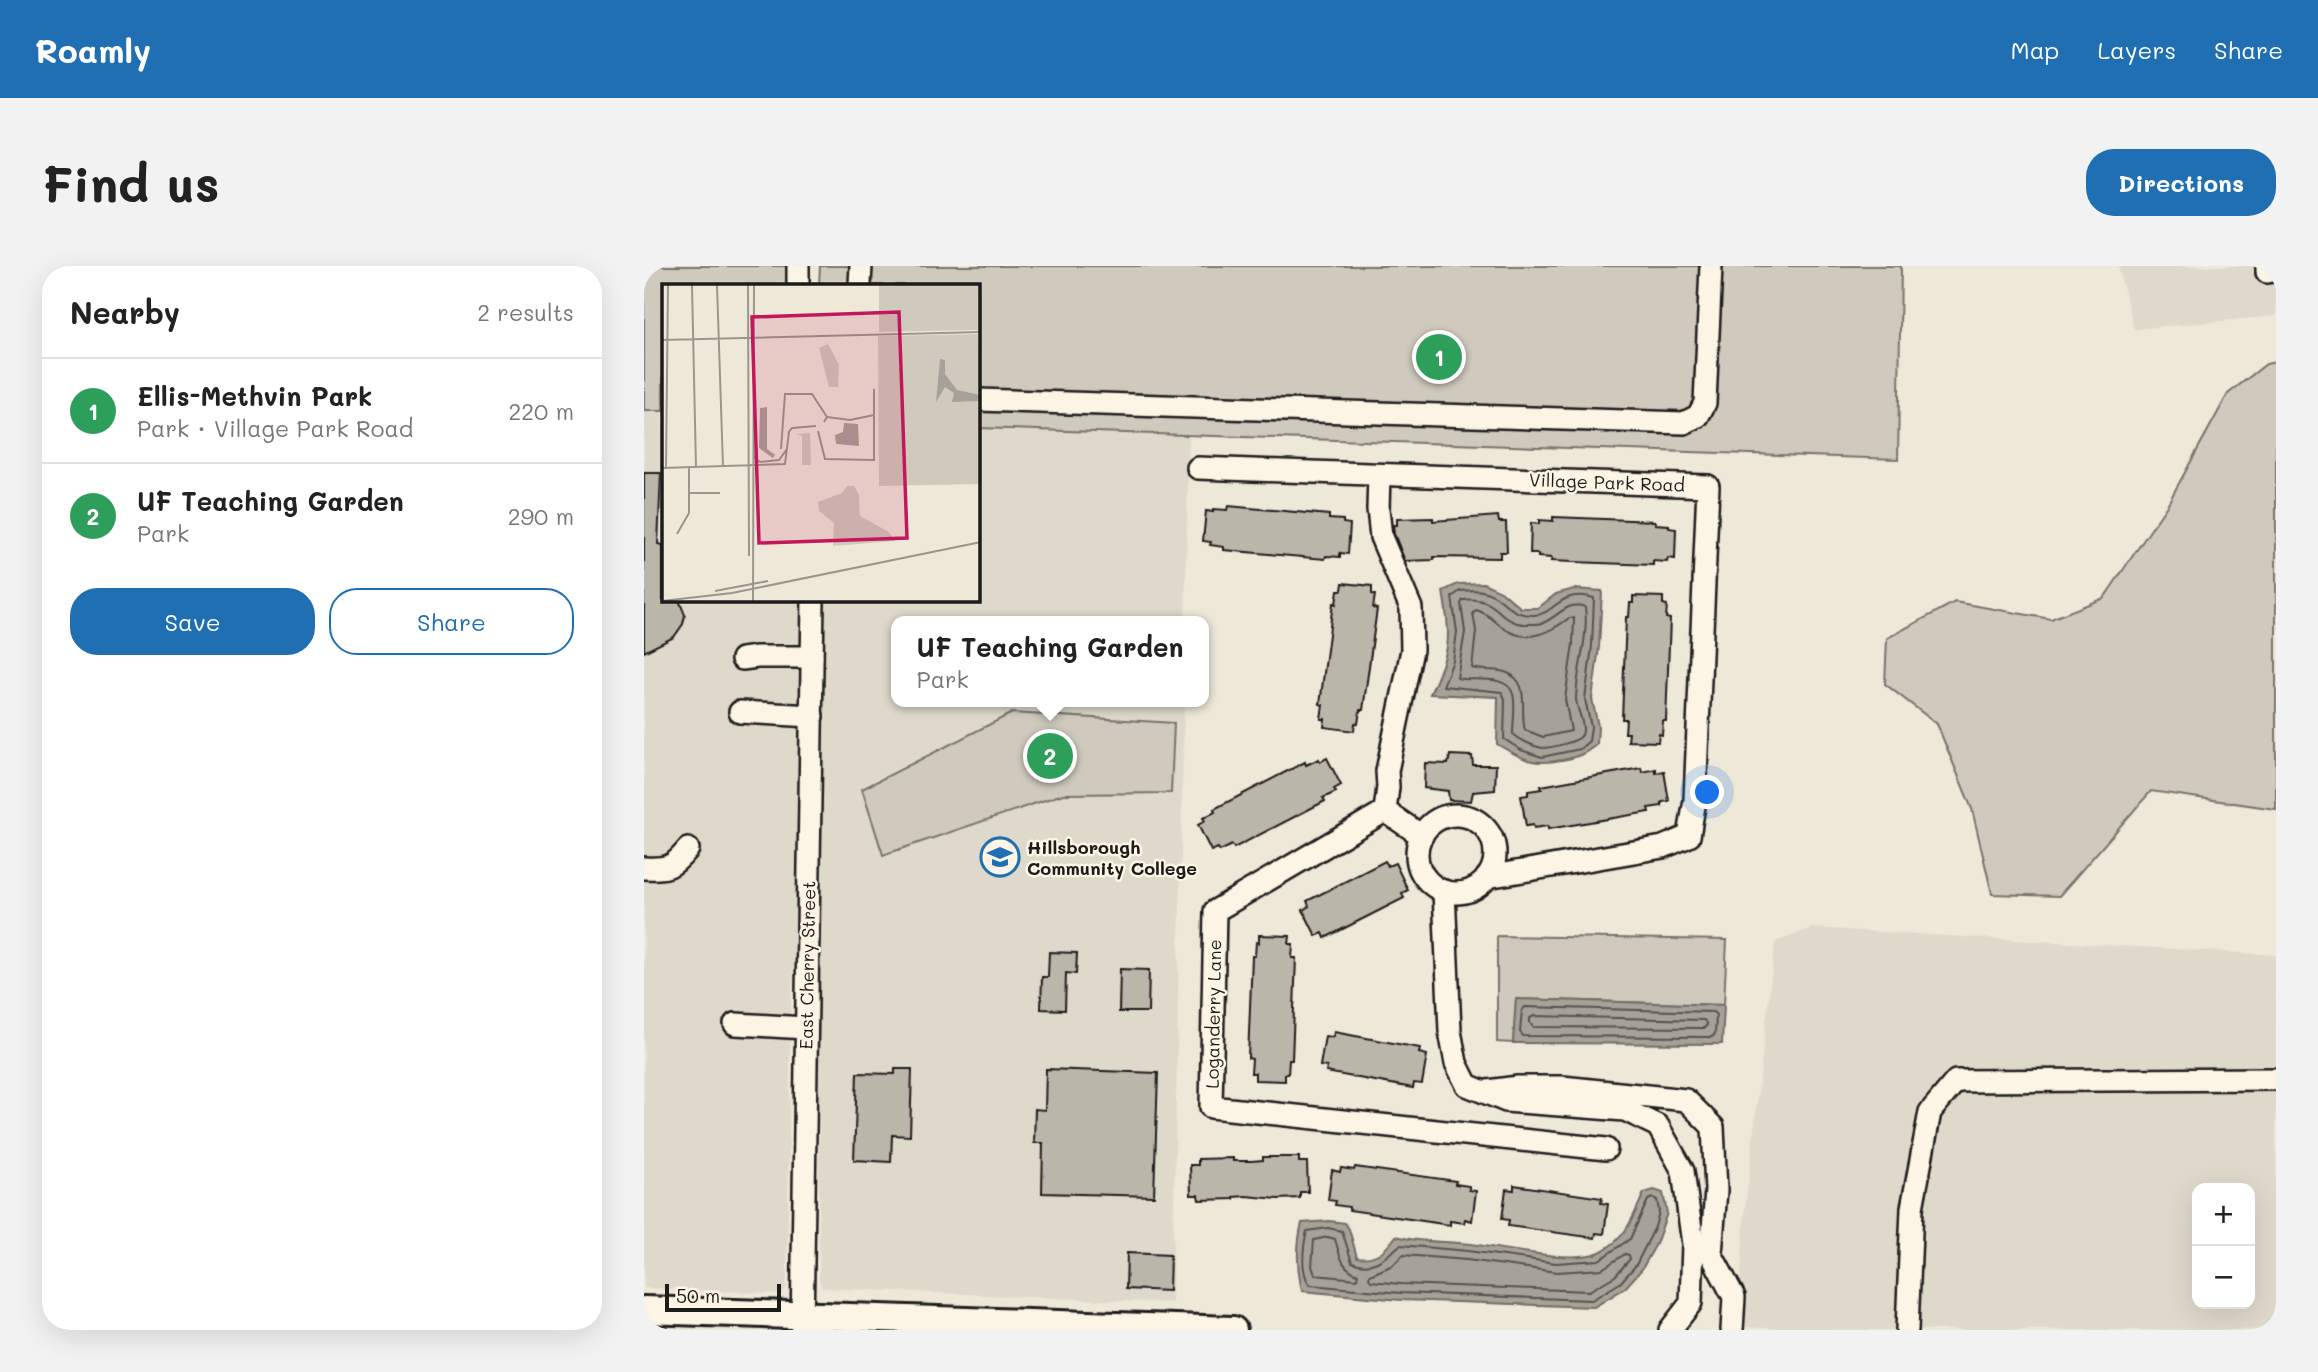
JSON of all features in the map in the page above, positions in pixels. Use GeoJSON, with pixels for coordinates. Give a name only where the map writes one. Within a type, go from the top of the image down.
{"type":"FeatureCollection","features":[{"type":"Feature","properties":{"kind":"main road"},"geometry":{"type":"LineString","coordinates":[[644,1310],[802,1322],[1233,1330]]}},
{"type":"Feature","properties":{"kind":"street"},"geometry":{"type":"LineString","coordinates":[[798,284],[799,266]]}},
{"type":"Feature","properties":{"kind":"street"},"geometry":{"type":"LineString","coordinates":[[860,284],[861,266]]}},
{"type":"Feature","properties":{"kind":"street"},"geometry":{"type":"LineString","coordinates":[[980,400],[1684,423],[1698,416],[1705,403],[1711,266]]}},
{"type":"Feature","properties":{"kind":"street"},"geometry":{"type":"LineString","coordinates":[[2267,266],[2267,272],[2276,270]]}},
{"type":"Feature","properties":{"kind":"street"},"geometry":{"type":"LineString","coordinates":[[1198,468],[1379,475],[1381,537],[1411,608],[1412,650],[1387,771],[1385,811],[1422,836]]}},
{"type":"Feature","properties":{"kind":"street","name":"Village Park Road"},"geometry":{"type":"LineString","coordinates":[[1379,475],[1708,486],[1695,800],[1689,836],[1663,846],[1487,877],[1473,889],[1461,893],[1444,891]]}},
{"type":"Feature","properties":{"kind":"street","name":"East Cherry Street"},"geometry":{"type":"LineString","coordinates":[[802,1322],[813,602]]}},
{"type":"Feature","properties":{"kind":"street"},"geometry":{"type":"LineString","coordinates":[[742,659],[812,657]]}},
{"type":"Feature","properties":{"kind":"street"},"geometry":{"type":"LineString","coordinates":[[740,712],[811,716]]}},
{"type":"Feature","properties":{"kind":"street","name":"Loganderry Lane"},"geometry":{"type":"LineString","coordinates":[[1385,811],[1215,911],[1211,1107],[1606,1149]]}},
{"type":"Feature","properties":{"kind":"street"},"geometry":{"type":"LineString","coordinates":[[1487,877],[1495,859],[1494,846],[1490,834],[1481,824],[1458,815],[1445,817],[1434,822],[1422,836],[1417,855],[1419,868],[1426,879],[1444,891],[1452,1042],[1456,1063],[1467,1085],[1506,1101],[1625,1110],[1633,1103]]}},
{"type":"Feature","properties":{"kind":"street"},"geometry":{"type":"LineString","coordinates":[[644,868],[663,869],[676,863],[688,849]]}},
{"type":"Feature","properties":{"kind":"street"},"geometry":{"type":"LineString","coordinates":[[735,1024],[806,1028]]}},
{"type":"Feature","properties":{"kind":"street"},"geometry":{"type":"LineString","coordinates":[[1907,1330],[1912,1208],[1930,1112],[1956,1081],[2276,1079]]}},
{"type":"Feature","properties":{"kind":"street"},"geometry":{"type":"LineString","coordinates":[[1483,1091],[1518,1087],[1562,1087],[1633,1103],[1686,1100],[1713,1128],[1716,1190],[1691,1303],[1670,1330]]}},
{"type":"Feature","properties":{"kind":"street"},"geometry":{"type":"LineString","coordinates":[[1503,1139],[1507,1119],[1506,1101]]}},
{"type":"Feature","properties":{"kind":"street"},"geometry":{"type":"LineString","coordinates":[[1633,1103],[1658,1126],[1684,1173],[1702,1254],[1734,1297],[1732,1330]]}},
{"type":"Feature","properties":{"kind":"street"},"geometry":{"type":"LineString","coordinates":[[1684,1173],[1715,1168]]}},
{"type":"Feature","properties":{"kind":"shaded area"},"geometry":{"type":"Polygon","coordinates":[[[644,266],[790,266],[789,284],[662,284],[662,411],[644,411],[644,266]]]}},
{"type":"Feature","properties":{"kind":"shaded area"},"geometry":{"type":"Polygon","coordinates":[[[820,266],[1901,266],[1898,459],[980,428],[980,284],[819,284],[820,266]]]}},
{"type":"Feature","properties":{"kind":"shaded area"},"geometry":{"type":"Polygon","coordinates":[[[2118,266],[2276,266],[2276,316],[2134,329],[2118,266]]]}},
{"type":"Feature","properties":{"kind":"shaded area"},"geometry":{"type":"Polygon","coordinates":[[[2276,362],[2276,809],[2151,791],[2059,896],[1992,894],[1972,809],[1937,724],[1885,684],[1887,638],[1955,602],[2051,619],[2104,598],[2166,507],[2228,394],[2266,364],[2276,362]]]}},
{"type":"Feature","properties":{"kind":"shaded area"},"geometry":{"type":"Polygon","coordinates":[[[644,411],[662,411],[662,602],[803,602],[797,918],[791,1001],[786,1288],[782,1294],[644,1288],[644,411]]]}},
{"type":"Feature","properties":{"kind":"shaded area","name":"Hillsborough Community College"},"geometry":{"type":"Polygon","coordinates":[[[980,426],[1189,433],[1185,616],[891,616],[891,707],[1184,707],[1172,1303],[822,1288],[819,1281],[819,941],[824,602],[980,602],[980,426]]]}},
{"type":"Feature","properties":{"kind":"shaded area"},"geometry":{"type":"Polygon","coordinates":[[[1012,713],[1174,723],[1171,793],[1063,794],[883,855],[862,789],[1012,713]]]}},
{"type":"Feature","properties":{"kind":"shaded area"},"geometry":{"type":"Polygon","coordinates":[[[1812,928],[2276,955],[2276,1330],[1810,1330],[1741,1327],[1740,1289],[1745,1210],[1775,942],[1812,928]]]}},
{"type":"Feature","properties":{"kind":"shaded area"},"geometry":{"type":"Polygon","coordinates":[[[1497,936],[1727,940],[1724,1005],[1516,999],[1513,1043],[1497,1042],[1497,936]]]}},
{"type":"Feature","properties":{"kind":"water"},"geometry":{"type":"Polygon","coordinates":[[[1483,583],[1501,591],[1521,608],[1538,608],[1556,594],[1574,589],[1602,591],[1599,647],[1592,699],[1598,726],[1597,744],[1586,752],[1572,758],[1546,762],[1523,758],[1497,744],[1498,697],[1430,694],[1442,666],[1447,644],[1443,591],[1458,584],[1483,583]]]}},
{"type":"Feature","properties":{"kind":"water"},"geometry":{"type":"Polygon","coordinates":[[[1516,999],[1724,1005],[1722,1044],[1513,1043],[1516,999]]]}},
{"type":"Feature","properties":{"kind":"water"},"geometry":{"type":"Polygon","coordinates":[[[1654,1190],[1663,1193],[1667,1213],[1656,1244],[1642,1269],[1625,1288],[1594,1307],[1401,1300],[1302,1291],[1298,1257],[1302,1223],[1345,1223],[1357,1257],[1370,1257],[1380,1253],[1396,1236],[1556,1256],[1589,1255],[1600,1252],[1617,1241],[1628,1227],[1644,1193],[1654,1190]]]}},
{"type":"Feature","properties":{"kind":"building"},"geometry":{"type":"Polygon","coordinates":[[[644,473],[661,473],[658,544],[662,545],[662,602],[680,602],[685,615],[683,624],[674,637],[644,652],[644,473]]]}},
{"type":"Feature","properties":{"kind":"building"},"geometry":{"type":"Polygon","coordinates":[[[1228,506],[1329,515],[1329,519],[1343,520],[1343,523],[1350,524],[1348,554],[1340,553],[1340,557],[1326,556],[1325,559],[1224,550],[1224,547],[1203,541],[1206,511],[1227,510],[1228,506]]]}},
{"type":"Feature","properties":{"kind":"building"},"geometry":{"type":"Polygon","coordinates":[[[1498,516],[1499,522],[1506,522],[1507,552],[1500,552],[1500,558],[1434,557],[1434,560],[1405,561],[1394,534],[1393,525],[1397,525],[1397,519],[1433,518],[1433,521],[1498,516]]]}},
{"type":"Feature","properties":{"kind":"building"},"geometry":{"type":"Polygon","coordinates":[[[1553,517],[1655,521],[1655,524],[1669,525],[1669,528],[1676,529],[1675,559],[1668,558],[1667,562],[1653,561],[1653,565],[1551,561],[1552,558],[1530,554],[1531,523],[1539,524],[1539,520],[1553,521],[1553,517]]]}},
{"type":"Feature","properties":{"kind":"building"},"geometry":{"type":"Polygon","coordinates":[[[1343,583],[1372,586],[1372,594],[1375,595],[1373,608],[1377,609],[1363,710],[1360,710],[1354,731],[1324,727],[1325,719],[1321,719],[1323,705],[1320,704],[1333,603],[1336,604],[1338,590],[1342,590],[1343,583]]]}},
{"type":"Feature","properties":{"kind":"building"},"geometry":{"type":"Polygon","coordinates":[[[1633,596],[1663,597],[1663,604],[1667,605],[1666,618],[1670,619],[1666,721],[1663,721],[1662,735],[1659,734],[1658,742],[1628,741],[1629,733],[1625,733],[1626,719],[1622,719],[1626,617],[1629,617],[1633,596]]]}},
{"type":"Feature","properties":{"kind":"building"},"geometry":{"type":"Polygon","coordinates":[[[1450,755],[1472,756],[1473,765],[1496,765],[1495,790],[1473,792],[1471,801],[1449,800],[1448,791],[1424,788],[1425,763],[1448,764],[1450,755]]]}},
{"type":"Feature","properties":{"kind":"building"},"geometry":{"type":"Polygon","coordinates":[[[1327,758],[1341,785],[1334,789],[1336,792],[1323,798],[1325,801],[1234,848],[1232,845],[1220,851],[1218,848],[1211,851],[1198,825],[1205,821],[1203,818],[1215,812],[1214,809],[1305,762],[1306,765],[1327,758]]]}},
{"type":"Feature","properties":{"kind":"building"},"geometry":{"type":"Polygon","coordinates":[[[1641,768],[1642,772],[1656,769],[1656,773],[1664,771],[1669,801],[1662,802],[1662,806],[1648,808],[1649,812],[1548,829],[1548,826],[1526,826],[1521,796],[1528,795],[1528,791],[1542,789],[1541,786],[1641,768]]]}},
{"type":"Feature","properties":{"kind":"building"},"geometry":{"type":"Polygon","coordinates":[[[1385,861],[1388,866],[1395,863],[1408,890],[1402,893],[1404,898],[1325,938],[1323,933],[1316,936],[1303,910],[1309,906],[1307,901],[1385,861]]]}},
{"type":"Feature","properties":{"kind":"building"},"geometry":{"type":"Polygon","coordinates":[[[1259,935],[1290,936],[1289,944],[1293,944],[1292,958],[1296,958],[1292,1060],[1289,1060],[1285,1081],[1255,1080],[1255,1073],[1251,1073],[1252,1059],[1248,1058],[1252,956],[1255,956],[1259,935]]]}},
{"type":"Feature","properties":{"kind":"building"},"geometry":{"type":"Polygon","coordinates":[[[1049,952],[1077,953],[1076,974],[1066,973],[1065,1010],[1041,1009],[1042,977],[1048,977],[1049,952]]]}},
{"type":"Feature","properties":{"kind":"building"},"geometry":{"type":"Polygon","coordinates":[[[1120,969],[1149,970],[1148,1012],[1119,1012],[1120,969]]]}},
{"type":"Feature","properties":{"kind":"building"},"geometry":{"type":"Polygon","coordinates":[[[1334,1032],[1420,1048],[1419,1053],[1427,1055],[1422,1084],[1414,1083],[1413,1088],[1326,1072],[1327,1067],[1320,1066],[1325,1036],[1333,1037],[1334,1032]]]}},
{"type":"Feature","properties":{"kind":"building"},"geometry":{"type":"Polygon","coordinates":[[[895,1069],[912,1069],[910,1136],[892,1135],[891,1162],[854,1160],[857,1073],[895,1074],[895,1069]]]}},
{"type":"Feature","properties":{"kind":"building"},"geometry":{"type":"Polygon","coordinates":[[[1046,1069],[1158,1073],[1154,1196],[1042,1193],[1043,1143],[1034,1143],[1035,1109],[1045,1110],[1046,1069]]]}},
{"type":"Feature","properties":{"kind":"building"},"geometry":{"type":"Polygon","coordinates":[[[1263,1157],[1299,1157],[1299,1162],[1307,1162],[1308,1192],[1300,1192],[1300,1198],[1278,1199],[1246,1196],[1199,1200],[1198,1195],[1191,1195],[1190,1165],[1198,1165],[1198,1159],[1233,1158],[1233,1161],[1251,1161],[1263,1160],[1263,1157]]]}},
{"type":"Feature","properties":{"kind":"building"},"geometry":{"type":"Polygon","coordinates":[[[1355,1167],[1456,1181],[1455,1184],[1469,1186],[1469,1190],[1476,1191],[1472,1221],[1450,1221],[1450,1225],[1349,1210],[1349,1207],[1335,1205],[1336,1201],[1328,1200],[1332,1170],[1340,1172],[1341,1168],[1354,1170],[1355,1167]]]}},
{"type":"Feature","properties":{"kind":"building"},"geometry":{"type":"Polygon","coordinates":[[[1514,1185],[1602,1198],[1601,1203],[1608,1204],[1604,1234],[1596,1233],[1595,1238],[1508,1226],[1509,1220],[1502,1219],[1506,1189],[1514,1190],[1514,1185]]]}},
{"type":"Feature","properties":{"kind":"building"},"geometry":{"type":"Polygon","coordinates":[[[1127,1253],[1170,1255],[1169,1291],[1126,1289],[1127,1253]]]}},
{"type":"Feature","properties":{"kind":"place","name":"Ellis-Methvin Park"},"geometry":{"type":"Point","coordinates":[1439,357]}},
{"type":"Feature","properties":{"kind":"place","name":"UF Teaching Garden"},"geometry":{"type":"Point","coordinates":[1050,756]}},
{"type":"Feature","properties":{"kind":"place","name":"Hillsborough Community College"},"geometry":{"type":"Point","coordinates":[1000,857]}}]}
